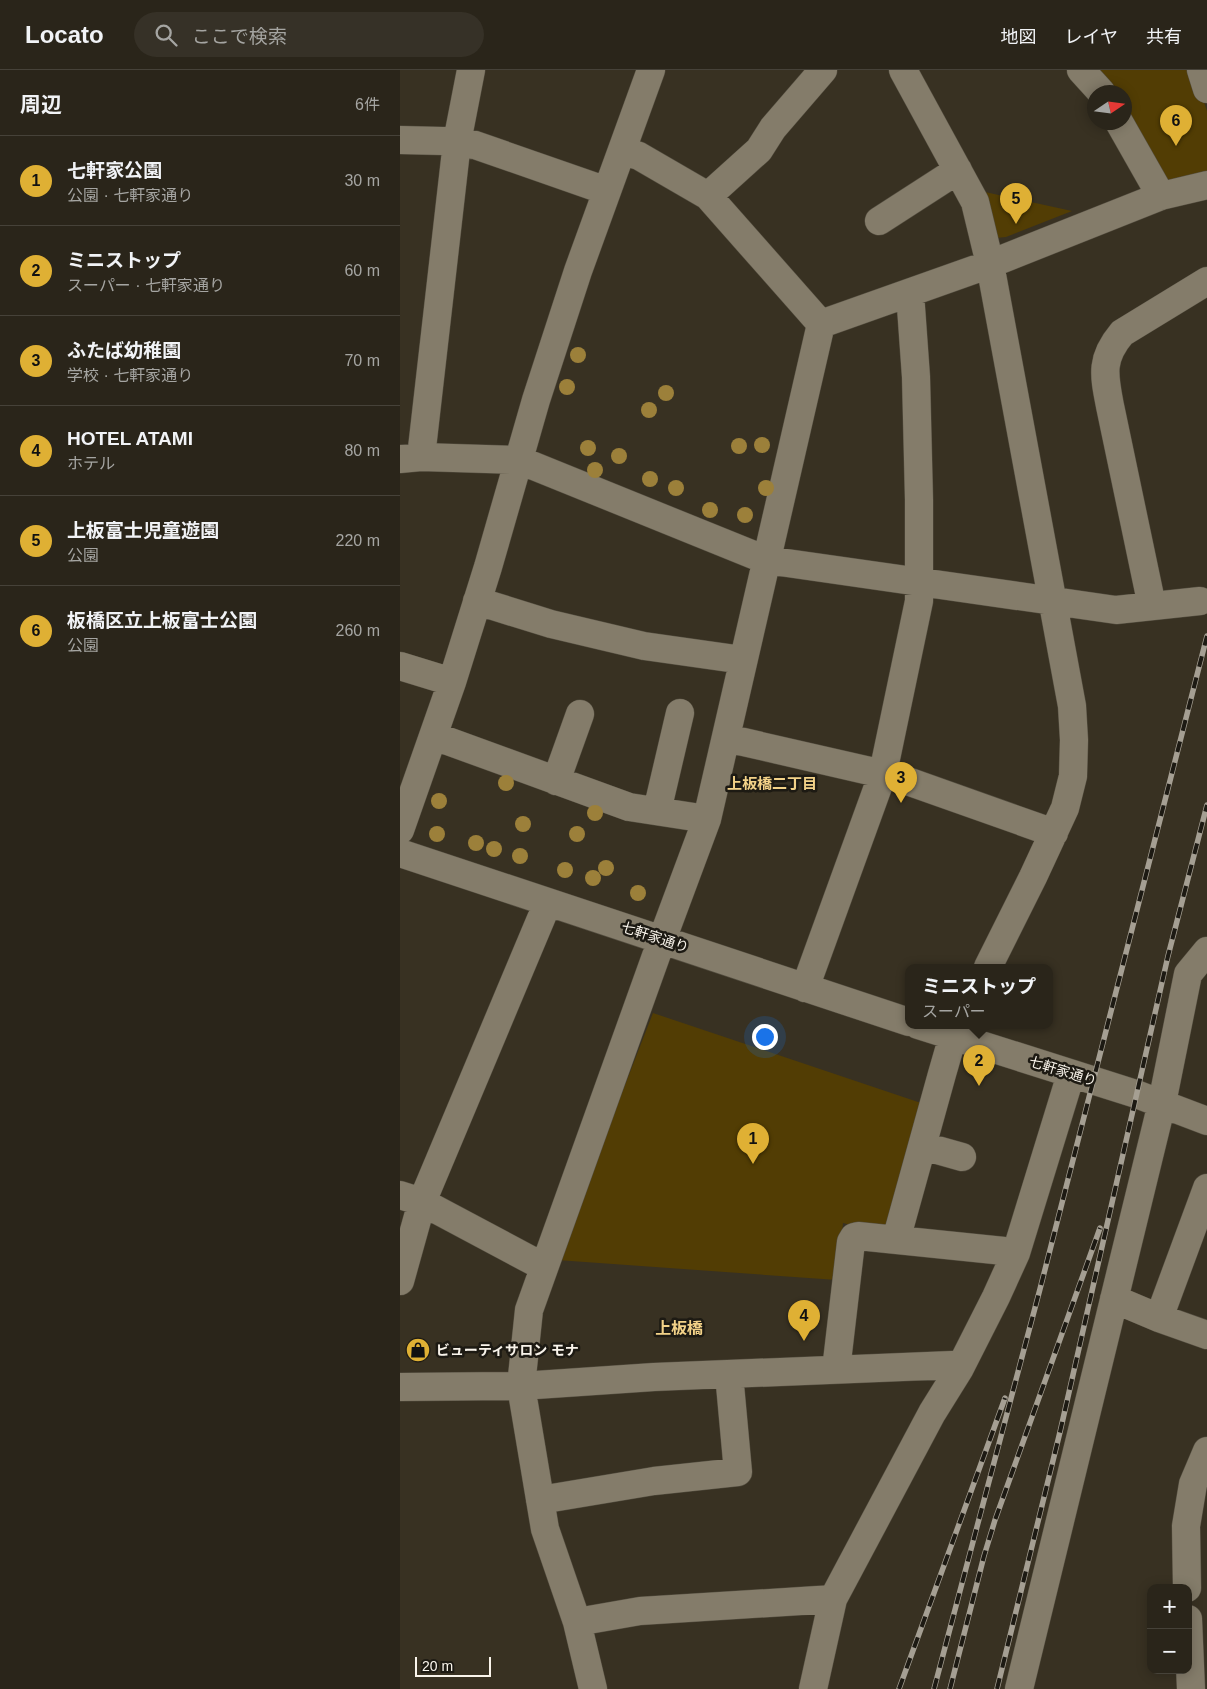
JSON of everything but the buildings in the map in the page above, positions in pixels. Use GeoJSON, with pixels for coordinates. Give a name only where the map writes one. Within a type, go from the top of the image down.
{"type":"FeatureCollection","features":[{"type":"Feature","properties":{"kind":"street"},"geometry":{"type":"LineString","coordinates":[[471,70],[457,142],[411,458],[519,460],[766,560],[1116,610],[1200,601]]}},
{"type":"Feature","properties":{"kind":"street"},"geometry":{"type":"LineString","coordinates":[[400,830],[452,682],[536,400],[572,290],[651,70]]}},
{"type":"Feature","properties":{"kind":"street"},"geometry":{"type":"LineString","coordinates":[[708,196],[758,150],[773,128],[823,70]]}},
{"type":"Feature","properties":{"kind":"street"},"geometry":{"type":"LineString","coordinates":[[903,70],[975,202],[990,264],[1072,706],[1074,740],[1073,776],[1065,808],[989,964]]}},
{"type":"Feature","properties":{"kind":"street"},"geometry":{"type":"LineString","coordinates":[[1082,70],[1096,85]]}},
{"type":"Feature","properties":{"kind":"street"},"geometry":{"type":"LineString","coordinates":[[1201,70],[1207,89]]}},
{"type":"Feature","properties":{"kind":"street"},"geometry":{"type":"LineString","coordinates":[[1124,130],[1161,196]]}},
{"type":"Feature","properties":{"kind":"street"},"geometry":{"type":"LineString","coordinates":[[400,140],[457,142],[475,145],[607,191]]}},
{"type":"Feature","properties":{"kind":"street"},"geometry":{"type":"LineString","coordinates":[[622,150],[639,156],[708,196],[821,324]]}},
{"type":"Feature","properties":{"kind":"street"},"geometry":{"type":"LineString","coordinates":[[880,221],[958,170]]}},
{"type":"Feature","properties":{"kind":"street"},"geometry":{"type":"LineString","coordinates":[[821,324],[990,264],[1161,196],[1207,185]]}},
{"type":"Feature","properties":{"kind":"street"},"geometry":{"type":"LineString","coordinates":[[1152,606],[1104,376],[1106,360],[1113,345],[1122,333],[1207,281]]}},
{"type":"Feature","properties":{"kind":"street"},"geometry":{"type":"LineString","coordinates":[[806,988],[882,773],[918,601],[919,500],[916,378],[910,293]]}},
{"type":"Feature","properties":{"kind":"street"},"geometry":{"type":"LineString","coordinates":[[593,1689],[577,1622],[545,1529],[520,1386],[529,1310],[707,819],[821,324]]}},
{"type":"Feature","properties":{"kind":"street"},"geometry":{"type":"LineString","coordinates":[[477,601],[551,624],[644,646],[743,660]]}},
{"type":"Feature","properties":{"kind":"street"},"geometry":{"type":"LineString","coordinates":[[400,666],[452,682]]}},
{"type":"Feature","properties":{"kind":"street"},"geometry":{"type":"LineString","coordinates":[[657,811],[680,713]]}},
{"type":"Feature","properties":{"kind":"street"},"geometry":{"type":"LineString","coordinates":[[556,781],[580,714]]}},
{"type":"Feature","properties":{"kind":"street"},"geometry":{"type":"LineString","coordinates":[[434,736],[629,807],[707,819]]}},
{"type":"Feature","properties":{"kind":"street"},"geometry":{"type":"LineString","coordinates":[[726,738],[882,773],[1054,833]]}},
{"type":"Feature","properties":{"kind":"street","name":"七軒家通り"},"geometry":{"type":"LineString","coordinates":[[400,853],[905,1021]]}},
{"type":"Feature","properties":{"kind":"street"},"geometry":{"type":"LineString","coordinates":[[400,1281],[411,1198],[548,902]]}},
{"type":"Feature","properties":{"kind":"street"},"geometry":{"type":"LineString","coordinates":[[1019,1689],[1162,1103],[1188,974],[1207,951]]}},
{"type":"Feature","properties":{"kind":"street"},"geometry":{"type":"LineString","coordinates":[[896,1240],[956,1030]]}},
{"type":"Feature","properties":{"kind":"street","name":"七軒家通り"},"geometry":{"type":"LineString","coordinates":[[956,1030],[1071,1074],[1162,1103],[1207,1121]]}},
{"type":"Feature","properties":{"kind":"street"},"geometry":{"type":"LineString","coordinates":[[813,1689],[832,1599],[932,1413],[960,1368],[1016,1253],[1071,1074]]}},
{"type":"Feature","properties":{"kind":"street"},"geometry":{"type":"LineString","coordinates":[[923,1146],[962,1157]]}},
{"type":"Feature","properties":{"kind":"street"},"geometry":{"type":"LineString","coordinates":[[1160,1318],[1207,1188]]}},
{"type":"Feature","properties":{"kind":"street"},"geometry":{"type":"LineString","coordinates":[[411,1198],[544,1267]]}},
{"type":"Feature","properties":{"kind":"street"},"geometry":{"type":"LineString","coordinates":[[836,1370],[851,1242],[854,1237],[1016,1253]]}},
{"type":"Feature","properties":{"kind":"street"},"geometry":{"type":"LineString","coordinates":[[1114,1299],[1207,1335]]}},
{"type":"Feature","properties":{"kind":"street"},"geometry":{"type":"LineString","coordinates":[[400,1387],[520,1386],[729,1374],[952,1365],[960,1368]]}},
{"type":"Feature","properties":{"kind":"street"},"geometry":{"type":"LineString","coordinates":[[540,1500],[654,1481],[738,1472],[729,1374]]}},
{"type":"Feature","properties":{"kind":"street"},"geometry":{"type":"LineString","coordinates":[[1187,1584],[1186,1526],[1198,1504],[1193,1484],[1207,1451]]}},
{"type":"Feature","properties":{"kind":"street"},"geometry":{"type":"LineString","coordinates":[[577,1622],[640,1611],[832,1599]]}},
{"type":"Feature","properties":{"kind":"street"},"geometry":{"type":"LineString","coordinates":[[1188,1629],[1191,1689]]}},
{"type":"Feature","properties":{"kind":"shaded area"},"geometry":{"type":"Polygon","coordinates":[[[1091,70],[1193,70],[1207,111],[1207,178],[1169,183],[1132,125],[1132,85],[1105,85],[1091,70]]]}},
{"type":"Feature","properties":{"kind":"shaded area"},"geometry":{"type":"Polygon","coordinates":[[[985,192],[1072,211],[1006,237],[996,238],[985,192]]]}},
{"type":"Feature","properties":{"kind":"shaded area"},"geometry":{"type":"Polygon","coordinates":[[[653,1013],[927,1105],[894,1235],[843,1223],[837,1280],[557,1260],[653,1013]]]}},
{"type":"Feature","properties":{"kind":"railway"},"geometry":{"type":"LineString","coordinates":[[934,1689],[1040,1289],[1207,636]]}},
{"type":"Feature","properties":{"kind":"railway"},"geometry":{"type":"LineString","coordinates":[[997,1689],[1060,1432],[1168,956],[1207,805]]}},
{"type":"Feature","properties":{"kind":"railway"},"geometry":{"type":"LineString","coordinates":[[950,1689],[995,1520],[1100,1228]]}},
{"type":"Feature","properties":{"kind":"railway"},"geometry":{"type":"LineString","coordinates":[[899,1689],[1005,1398]]}},
{"type":"Feature","properties":{"kind":"place","name":"板橋区立上板富士公園"},"geometry":{"type":"Point","coordinates":[1176,146]}},
{"type":"Feature","properties":{"kind":"place","name":"上板富士児童遊園"},"geometry":{"type":"Point","coordinates":[1016,224]}},
{"type":"Feature","properties":{"kind":"place","name":"ふたば幼稚園"},"geometry":{"type":"Point","coordinates":[901,803]}},
{"type":"Feature","properties":{"kind":"place","name":"ミニストップ"},"geometry":{"type":"Point","coordinates":[979,1086]}},
{"type":"Feature","properties":{"kind":"place","name":"七軒家公園"},"geometry":{"type":"Point","coordinates":[753,1164]}},
{"type":"Feature","properties":{"kind":"place","name":"HOTEL ATAMI"},"geometry":{"type":"Point","coordinates":[804,1341]}},
{"type":"Feature","properties":{"kind":"place","name":"ビューティサロン モナ"},"geometry":{"type":"Point","coordinates":[418,1350]}},
{"type":"Feature","properties":{"kind":"district","name":"上板橋二丁目"},"geometry":{"type":"Point","coordinates":[772,783]}},
{"type":"Feature","properties":{"kind":"district","name":"上板橋"},"geometry":{"type":"Point","coordinates":[679,1328]}}]}
